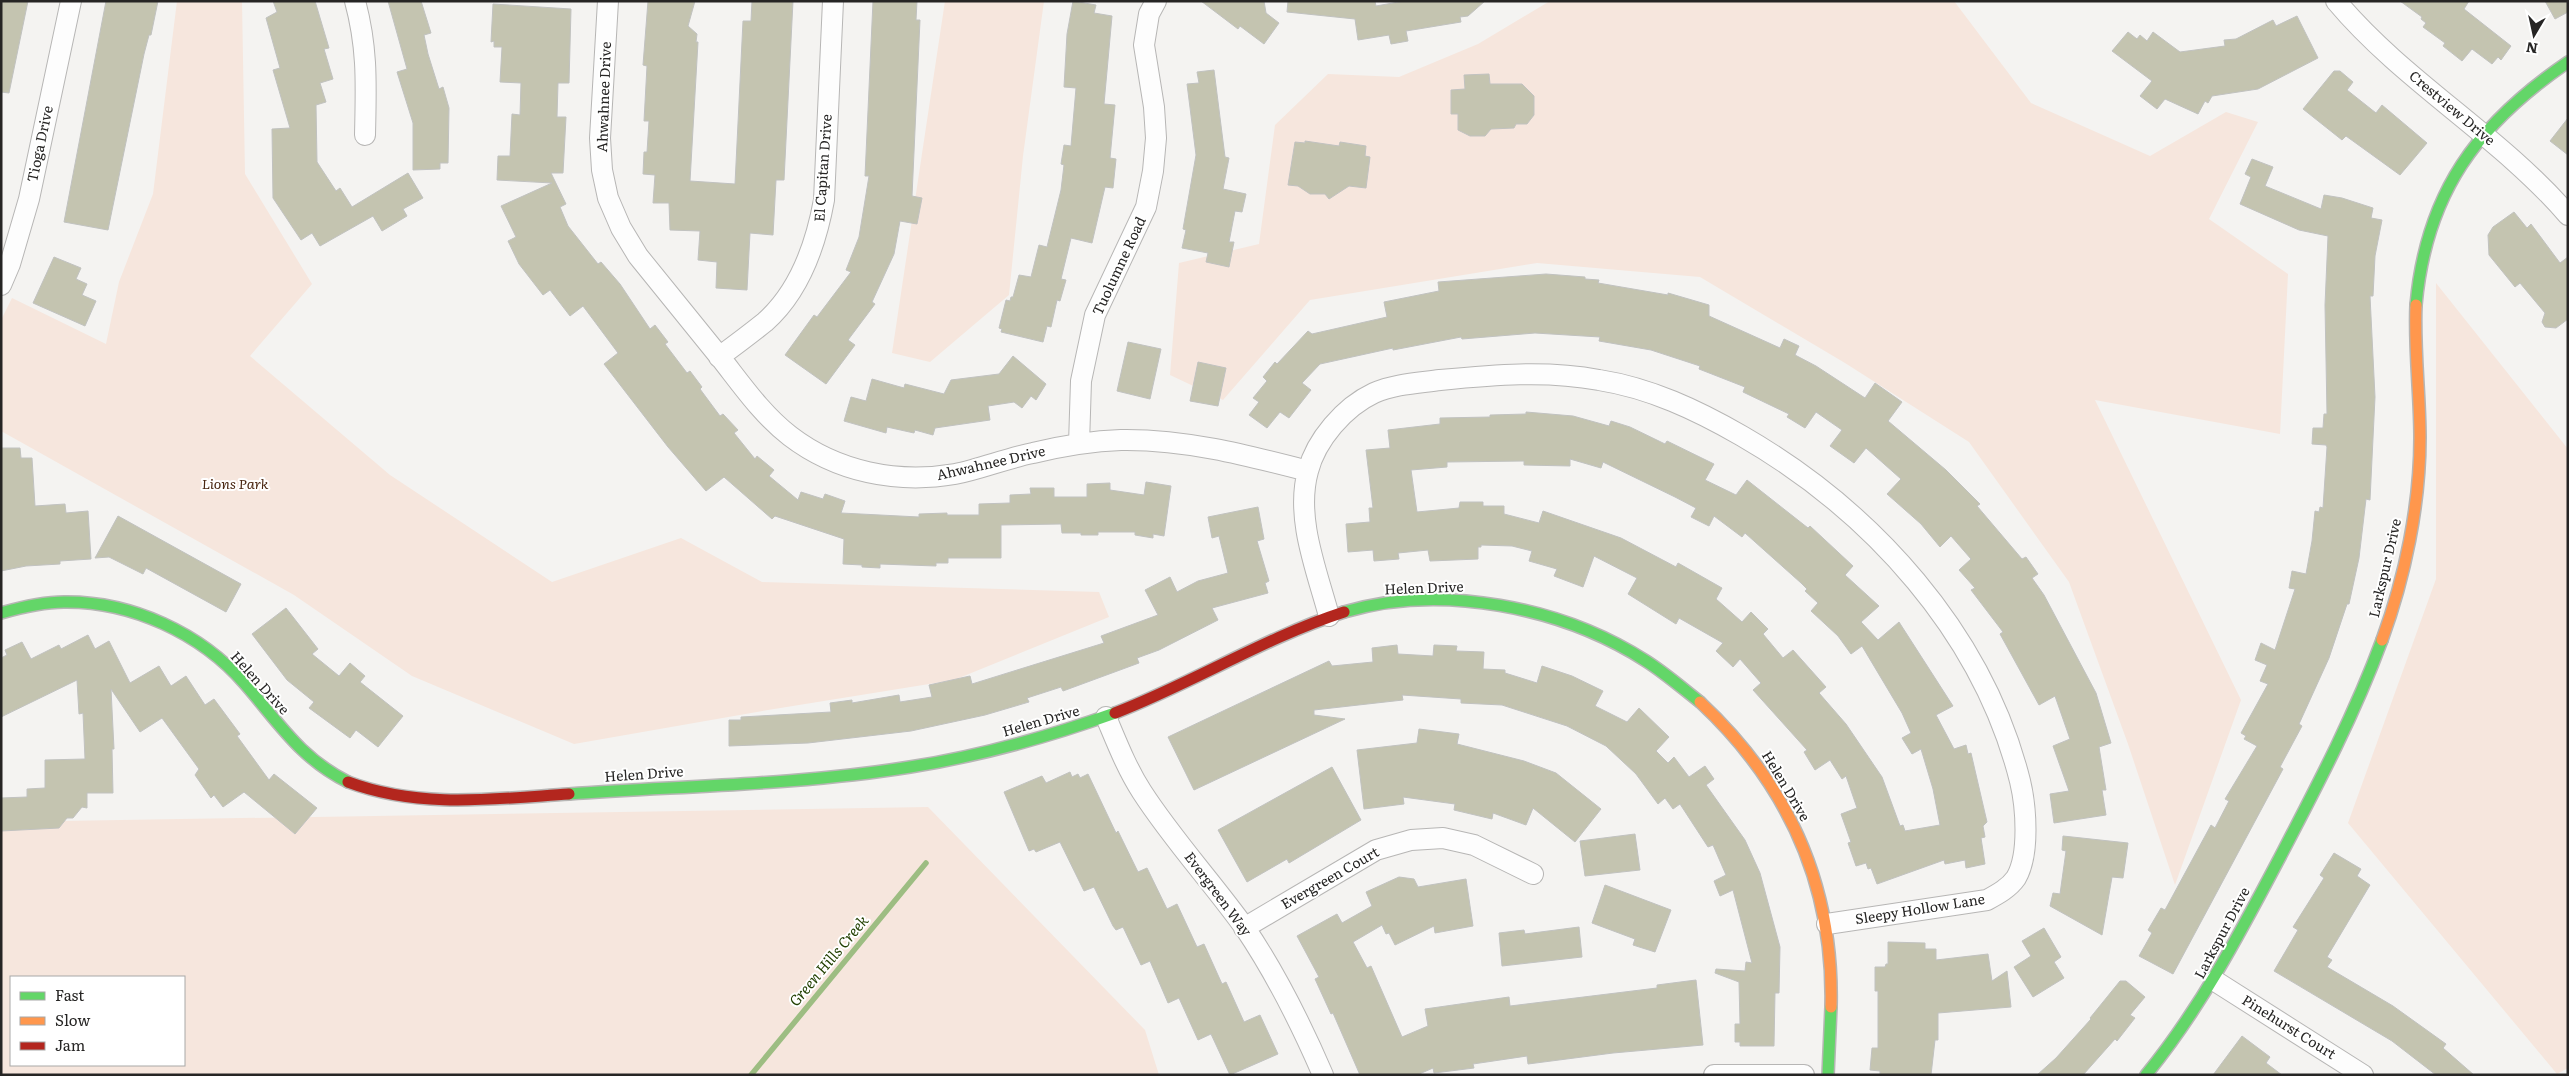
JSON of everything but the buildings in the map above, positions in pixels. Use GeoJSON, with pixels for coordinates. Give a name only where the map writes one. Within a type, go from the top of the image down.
{"type":"FeatureCollection","features":[{"type":"Feature","properties":{"kind":"street","name":"Tioga Drive"},"geometry":{"type":"LineString","coordinates":[[1,285],[10,264],[29,199],[71,1]]}},
{"type":"Feature","properties":{"kind":"street"},"geometry":{"type":"LineString","coordinates":[[355,1],[364,32],[367,60],[365,136]]}},
{"type":"Feature","properties":{"kind":"street","name":"Ahwahnee Drive"},"geometry":{"type":"LineString","coordinates":[[608,1],[600,138],[602,170],[608,198],[621,228],[638,256],[764,414],[790,436],[819,455],[856,469],[890,477],[924,478],[956,474],[1033,452],[1079,444],[1120,440],[1162,441],[1204,446],[1308,471]]}},
{"type":"Feature","properties":{"kind":"street","name":"El Capitan Drive"},"geometry":{"type":"LineString","coordinates":[[719,357],[766,321],[789,294],[807,261],[818,230],[824,200],[833,1]]}},
{"type":"Feature","properties":{"kind":"street","name":"Tuolumne Road"},"geometry":{"type":"LineString","coordinates":[[1079,444],[1081,381],[1095,315],[1146,207],[1153,171],[1155,122],[1144,45],[1150,14],[1156,1]]}},
{"type":"Feature","properties":{"kind":"street","name":"Crestview Drive"},"geometry":{"type":"LineString","coordinates":[[2336,1],[2382,50],[2483,132],[2526,172],[2568,216]]}},
{"type":"Feature","properties":{"kind":"street","name":"Larkspur Drive"},"geometry":{"type":"LineString","coordinates":[[2146,1075],[2183,1028],[2215,981],[2341,738],[2382,643],[2405,559],[2417,480],[2420,439],[2416,302],[2421,267],[2442,198],[2460,164],[2483,132],[2511,102],[2542,78],[2568,62]]}},
{"type":"Feature","properties":{"kind":"street","name":"Sleepy Hollow Lane"},"geometry":{"type":"LineString","coordinates":[[1308,471],[1323,439],[1345,413],[1374,393],[1406,384],[1476,376],[1556,375],[1600,380],[1643,390],[1683,406],[1769,452],[1811,481],[1849,512],[1915,580],[1960,642],[1983,682],[2000,718],[2013,753],[2023,791],[2025,827],[2023,859],[2016,878],[2003,892],[1987,900],[1827,924]]}},
{"type":"Feature","properties":{"kind":"street"},"geometry":{"type":"LineString","coordinates":[[1308,471],[1305,500],[1306,528],[1329,616]]}},
{"type":"Feature","properties":{"kind":"street","name":"Helen Drive"},"geometry":{"type":"LineString","coordinates":[[1,613],[50,603],[91,604],[130,610],[171,626],[205,646],[236,674],[286,736],[313,762],[346,780],[384,795],[421,801],[464,801],[761,781],[899,768],[1003,748],[1106,717],[1213,670],[1274,638],[1329,616],[1378,604],[1431,600],[1482,602],[1534,612],[1578,626],[1624,647],[1665,673],[1703,702],[1733,732],[1760,767],[1782,802],[1801,839],[1816,880],[1827,924],[1832,1002],[1828,1075]]}},
{"type":"Feature","properties":{"kind":"street","name":"Evergreen Way"},"geometry":{"type":"LineString","coordinates":[[1106,717],[1125,763],[1142,792],[1244,928],[1290,1002],[1323,1075]]}},
{"type":"Feature","properties":{"kind":"street","name":"Evergreen Court"},"geometry":{"type":"LineString","coordinates":[[1244,928],[1376,850],[1411,840],[1443,838],[1474,845],[1533,874]]}},
{"type":"Feature","properties":{"kind":"street","name":"Pinehurst Court"},"geometry":{"type":"LineString","coordinates":[[2215,981],[2363,1075]]}},
{"type":"Feature","properties":{"kind":"street"},"geometry":{"type":"LineString","coordinates":[[1714,1075],[1804,1075]]}},
{"type":"Feature","properties":{"kind":"green space","name":"Lions Park"},"geometry":{"type":"Polygon","coordinates":[[[177,1],[242,1],[245,174],[312,284],[250,356],[390,475],[552,582],[681,538],[762,582],[1099,592],[1109,617],[954,680],[574,744],[412,676],[294,595],[1,431],[1,320],[12,298],[106,344],[119,282],[153,194],[177,1]]]}},
{"type":"Feature","properties":{"kind":"green space"},"geometry":{"type":"Polygon","coordinates":[[[945,1],[1044,1],[1023,156],[1009,295],[930,362],[892,353],[945,1]]]}},
{"type":"Feature","properties":{"kind":"green space"},"geometry":{"type":"Polygon","coordinates":[[[1550,1],[1954,1],[2031,103],[2150,156],[2226,112],[2258,122],[2209,219],[2288,274],[2280,434],[2095,400],[2241,700],[2175,885],[2128,744],[2069,582],[1969,442],[1845,363],[1700,277],[1537,263],[1310,300],[1223,400],[1170,375],[1179,263],[1259,244],[1275,125],[1328,74],[1399,77],[1478,44],[1550,1]]]}},
{"type":"Feature","properties":{"kind":"green space"},"geometry":{"type":"Polygon","coordinates":[[[2436,283],[2568,449],[2568,1068],[2557,1074],[2348,823],[2436,579],[2436,283]]]}},
{"type":"Feature","properties":{"kind":"green space"},"geometry":{"type":"Polygon","coordinates":[[[928,807],[1145,1030],[1159,1075],[1,1075],[1,822],[928,807]]]}},
{"type":"Feature","properties":{"kind":"waterway","name":"Green Hills Creek"},"geometry":{"type":"LineString","coordinates":[[751,1075],[926,863]]}},
{"type":"Feature","properties":{"kind":"traffic: fast"},"geometry":{"type":"LineString","coordinates":[[2416,305],[2422,265],[2431,228],[2444,195],[2462,165],[2507,110],[2568,62]]}},
{"type":"Feature","properties":{"kind":"traffic: fast"},"geometry":{"type":"LineString","coordinates":[[1344,612],[1381,604],[1420,600],[1500,605],[1539,614],[1577,626],[1613,642],[1646,661],[1700,702]]}},
{"type":"Feature","properties":{"kind":"traffic: fast"},"geometry":{"type":"LineString","coordinates":[[1,613],[48,603],[89,603],[139,614],[186,635],[227,666],[303,751],[316,762],[348,782]]}},
{"type":"Feature","properties":{"kind":"traffic: fast"},"geometry":{"type":"LineString","coordinates":[[2146,1075],[2166,1050],[2201,998],[2249,916],[2334,751],[2382,640]]}},
{"type":"Feature","properties":{"kind":"traffic: fast"},"geometry":{"type":"LineString","coordinates":[[569,794],[825,778],[910,767],[1014,745],[1115,713]]}},
{"type":"Feature","properties":{"kind":"traffic: fast"},"geometry":{"type":"LineString","coordinates":[[1828,1075],[1831,1007]]}},
{"type":"Feature","properties":{"kind":"traffic: slow"},"geometry":{"type":"LineString","coordinates":[[2382,640],[2404,566],[2410,540],[2417,489],[2420,438],[2416,305]]}},
{"type":"Feature","properties":{"kind":"traffic: slow"},"geometry":{"type":"LineString","coordinates":[[1700,702],[1731,734],[1758,768],[1781,803],[1800,840],[1814,879],[1824,920],[1830,962],[1831,1007]]}},
{"type":"Feature","properties":{"kind":"traffic: jam"},"geometry":{"type":"LineString","coordinates":[[1115,713],[1257,647],[1344,612]]}},
{"type":"Feature","properties":{"kind":"traffic: jam"},"geometry":{"type":"LineString","coordinates":[[348,782],[402,796],[430,799],[485,800],[569,794]]}}]}
